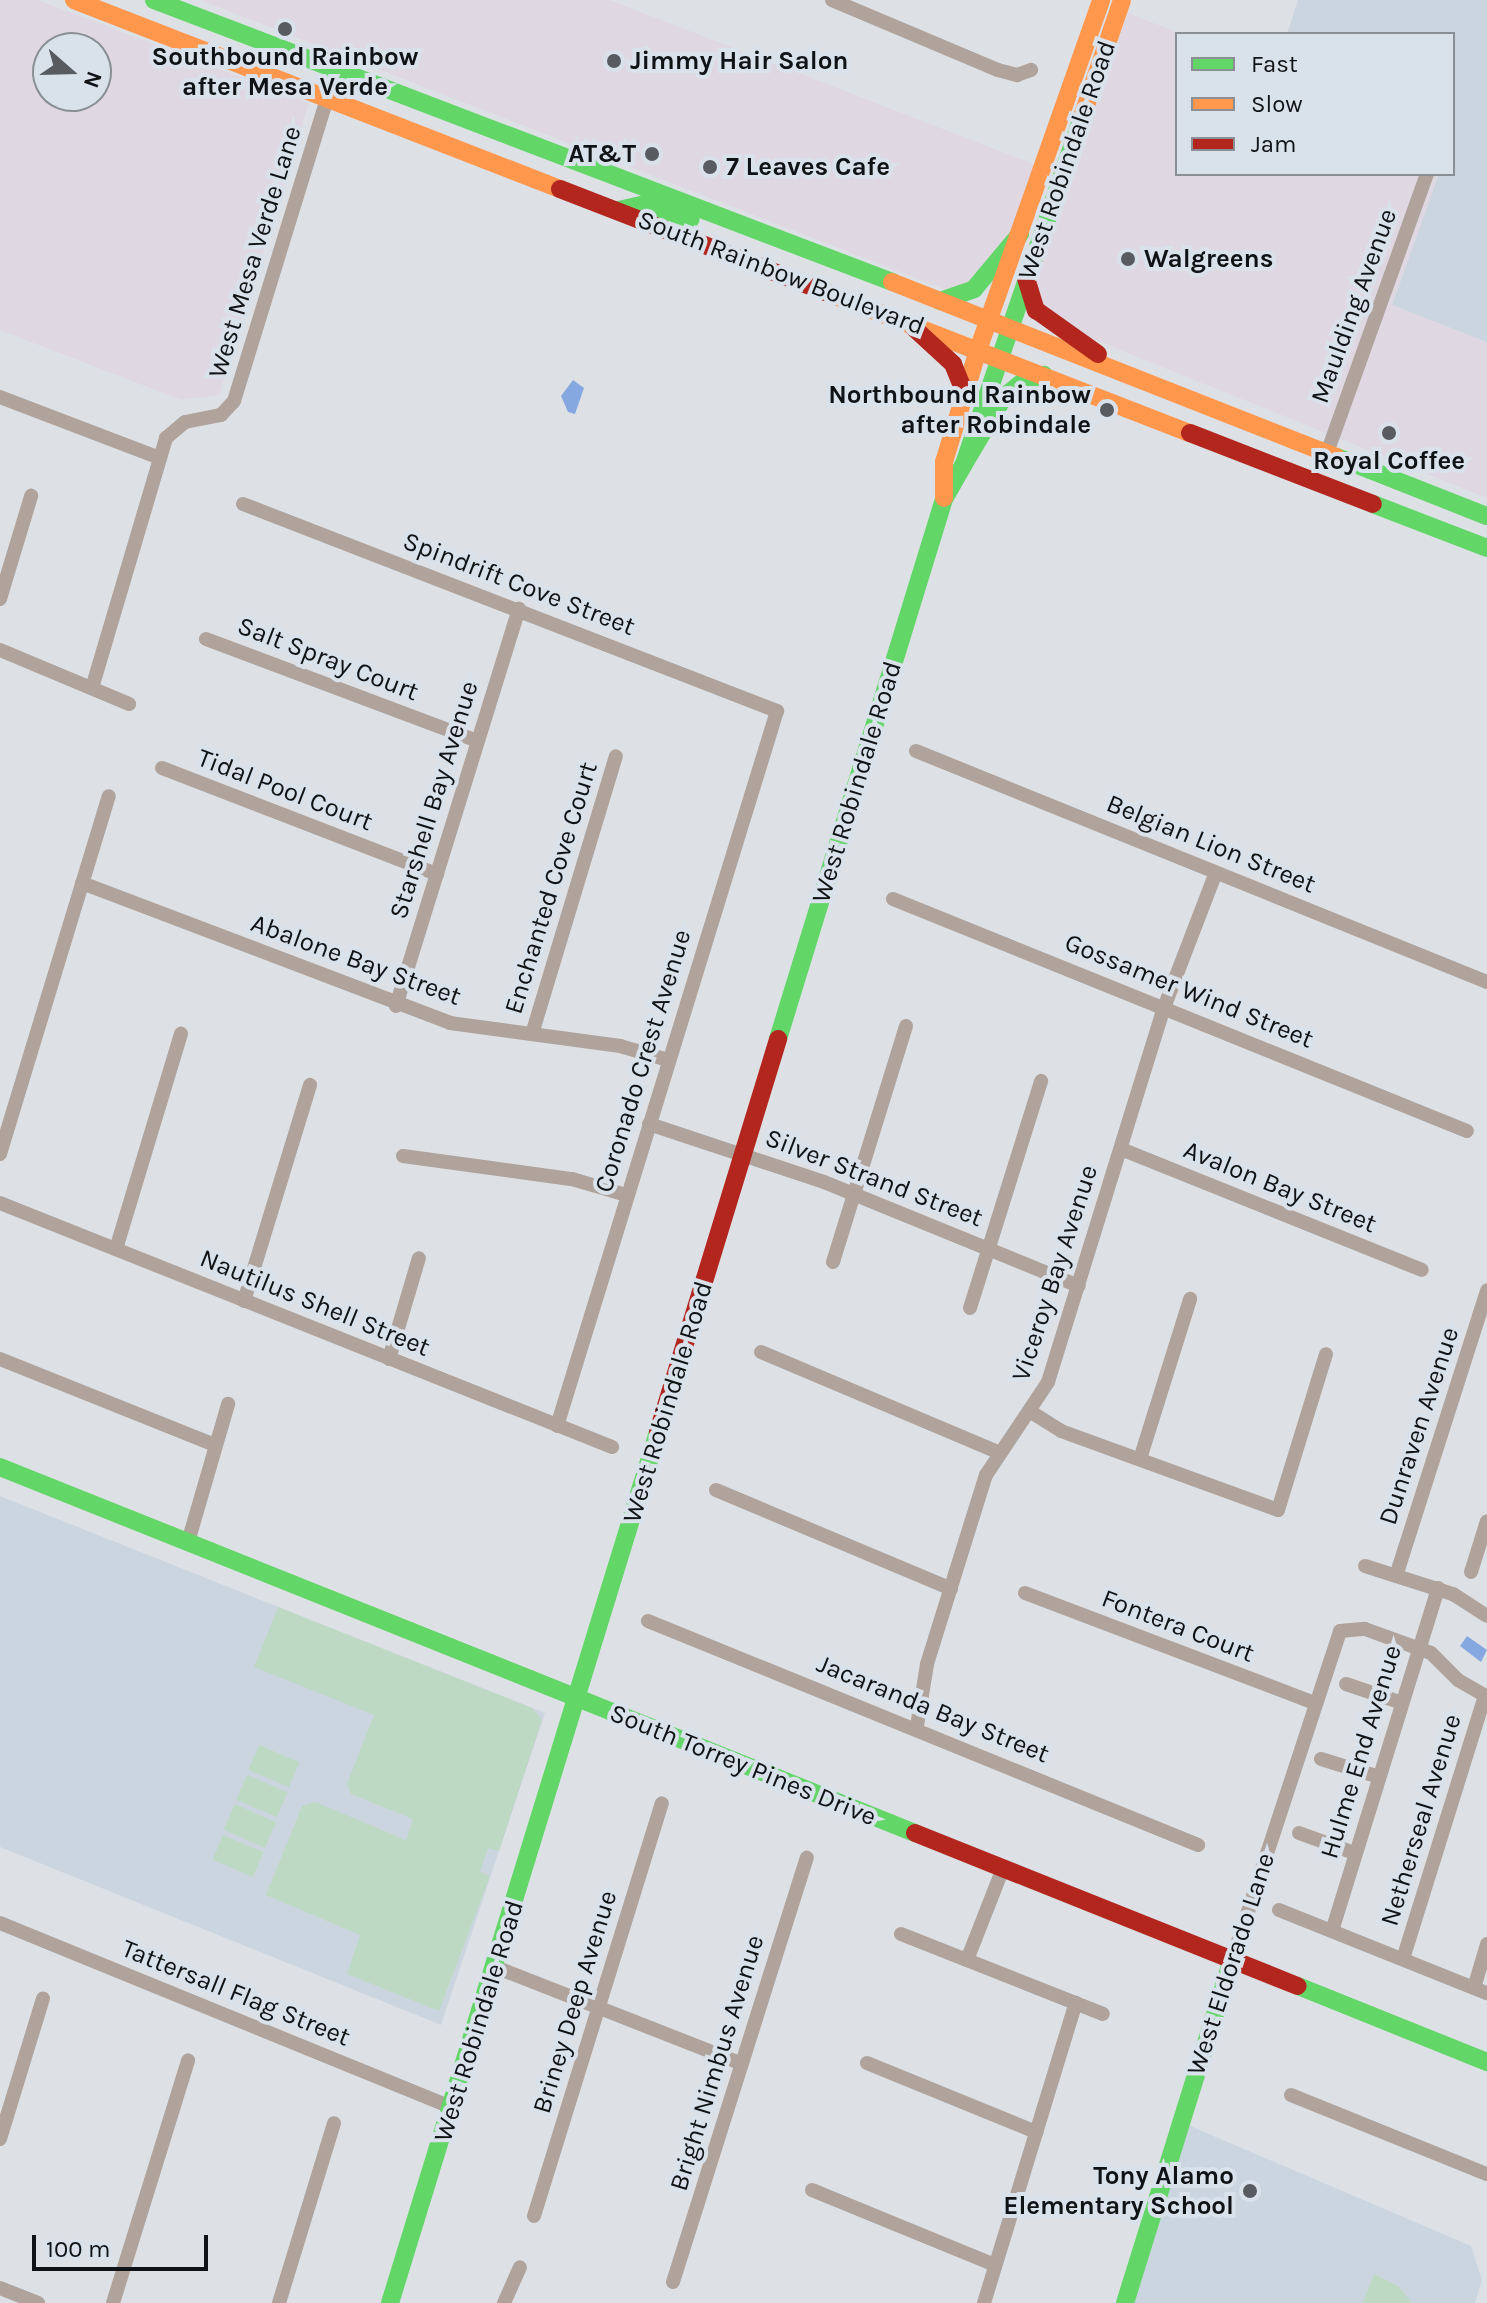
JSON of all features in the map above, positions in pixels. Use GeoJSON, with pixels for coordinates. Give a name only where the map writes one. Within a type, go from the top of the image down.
{"type":"FeatureCollection","features":[{"type":"Feature","properties":{"kind":"main road","name":"South Rainbow Boulevard"},"geometry":{"type":"LineString","coordinates":[[74,0],[1487,548]]}},
{"type":"Feature","properties":{"kind":"main road","name":"South Rainbow Boulevard"},"geometry":{"type":"LineString","coordinates":[[154,0],[747,225],[1487,516]]}},
{"type":"Feature","properties":{"kind":"main road","name":"West Robindale Road"},"geometry":{"type":"LineString","coordinates":[[944,499],[944,462],[978,350],[1101,0]]}},
{"type":"Feature","properties":{"kind":"main road","name":"West Robindale Road"},"geometry":{"type":"LineString","coordinates":[[390,2303],[579,1700],[944,499],[964,464],[1122,0]]}},
{"type":"Feature","properties":{"kind":"main road"},"geometry":{"type":"LineString","coordinates":[[225,60],[270,59],[319,75],[336,68]]}},
{"type":"Feature","properties":{"kind":"main road"},"geometry":{"type":"LineString","coordinates":[[1068,154],[1062,149],[1073,82]]}},
{"type":"Feature","properties":{"kind":"main road"},"geometry":{"type":"LineString","coordinates":[[327,99],[344,89],[385,103],[411,96]]}},
{"type":"Feature","properties":{"kind":"main road"},"geometry":{"type":"LineString","coordinates":[[515,170],[560,172],[600,185],[620,177]]}},
{"type":"Feature","properties":{"kind":"main road"},"geometry":{"type":"LineString","coordinates":[[619,210],[645,204],[707,225],[747,225]]}},
{"type":"Feature","properties":{"kind":"main road"},"geometry":{"type":"LineString","coordinates":[[940,301],[974,289],[1020,234]]}},
{"type":"Feature","properties":{"kind":"main road"},"geometry":{"type":"LineString","coordinates":[[1026,278],[1028,297],[1042,316],[1135,380]]}},
{"type":"Feature","properties":{"kind":"main road"},"geometry":{"type":"LineString","coordinates":[[909,322],[953,364],[965,393]]}},
{"type":"Feature","properties":{"kind":"main road"},"geometry":{"type":"LineString","coordinates":[[964,464],[1004,397],[1024,381],[1044,375]]}},
{"type":"Feature","properties":{"kind":"main road"},"geometry":{"type":"LineString","coordinates":[[1227,447],[1265,445],[1311,460],[1327,453]]}},
{"type":"Feature","properties":{"kind":"main road"},"geometry":{"type":"LineString","coordinates":[[1319,484],[1342,475],[1380,488],[1412,487]]}},
{"type":"Feature","properties":{"kind":"main road","name":"South Torrey Pines Drive"},"geometry":{"type":"LineString","coordinates":[[0,1467],[1487,2062]]}},
{"type":"Feature","properties":{"kind":"main road","name":"West Eldorado Lane"},"geometry":{"type":"LineString","coordinates":[[1125,2303],[1232,1960]]}},
{"type":"Feature","properties":{"kind":"street"},"geometry":{"type":"LineString","coordinates":[[832,0],[998,70],[1017,75],[1031,70]]}},
{"type":"Feature","properties":{"kind":"street","name":"West Mesa Verde Lane"},"geometry":{"type":"LineString","coordinates":[[160,458],[166,438],[185,422],[221,415],[234,401],[327,99]]}},
{"type":"Feature","properties":{"kind":"street","name":"Maulding Avenue"},"geometry":{"type":"LineString","coordinates":[[1327,453],[1426,176]]}},
{"type":"Feature","properties":{"kind":"street"},"geometry":{"type":"LineString","coordinates":[[0,397],[160,458],[92,688]]}},
{"type":"Feature","properties":{"kind":"street"},"geometry":{"type":"LineString","coordinates":[[0,599],[31,496]]}},
{"type":"Feature","properties":{"kind":"street","name":"Spindrift Cove Street"},"geometry":{"type":"LineString","coordinates":[[243,504],[777,711]]}},
{"type":"Feature","properties":{"kind":"street","name":"Starshell Bay Avenue"},"geometry":{"type":"LineString","coordinates":[[396,1006],[519,609]]}},
{"type":"Feature","properties":{"kind":"street","name":"Salt Spray Court"},"geometry":{"type":"LineString","coordinates":[[206,639],[478,741]]}},
{"type":"Feature","properties":{"kind":"street"},"geometry":{"type":"LineString","coordinates":[[0,650],[129,704]]}},
{"type":"Feature","properties":{"kind":"street","name":"Coronado Crest Avenue"},"geometry":{"type":"LineString","coordinates":[[557,1426],[777,711]]}},
{"type":"Feature","properties":{"kind":"street","name":"Belgian Lion Street"},"geometry":{"type":"LineString","coordinates":[[916,751],[1487,982]]}},
{"type":"Feature","properties":{"kind":"street","name":"Enchanted Cove Court"},"geometry":{"type":"LineString","coordinates":[[532,1034],[616,756]]}},
{"type":"Feature","properties":{"kind":"street","name":"Tidal Pool Court"},"geometry":{"type":"LineString","coordinates":[[162,768],[437,874]]}},
{"type":"Feature","properties":{"kind":"street"},"geometry":{"type":"LineString","coordinates":[[0,1154],[109,796]]}},
{"type":"Feature","properties":{"kind":"street","name":"Viceroy Bay Avenue"},"geometry":{"type":"LineString","coordinates":[[917,1726],[927,1664],[998,1452],[1031,1412],[1048,1382],[1165,1005],[1216,872]]}},
{"type":"Feature","properties":{"kind":"street","name":"Abalone Bay Street"},"geometry":{"type":"LineString","coordinates":[[82,883],[396,1006],[450,1023],[620,1046],[668,1060]]}},
{"type":"Feature","properties":{"kind":"street","name":"Gossamer Wind Street"},"geometry":{"type":"LineString","coordinates":[[893,899],[1165,1005],[1467,1131]]}},
{"type":"Feature","properties":{"kind":"street"},"geometry":{"type":"LineString","coordinates":[[833,1262],[906,1026]]}},
{"type":"Feature","properties":{"kind":"street"},"geometry":{"type":"LineString","coordinates":[[116,1249],[181,1034]]}},
{"type":"Feature","properties":{"kind":"street"},"geometry":{"type":"LineString","coordinates":[[970,1308],[1041,1081]]}},
{"type":"Feature","properties":{"kind":"street"},"geometry":{"type":"LineString","coordinates":[[244,1301],[310,1085]]}},
{"type":"Feature","properties":{"kind":"street","name":"Silver Strand Street"},"geometry":{"type":"LineString","coordinates":[[649,1124],[743,1153],[990,1248],[1079,1286]]}},
{"type":"Feature","properties":{"kind":"street","name":"Avalon Bay Street"},"geometry":{"type":"LineString","coordinates":[[1121,1149],[1422,1270]]}},
{"type":"Feature","properties":{"kind":"street"},"geometry":{"type":"LineString","coordinates":[[403,1156],[572,1179],[626,1195]]}},
{"type":"Feature","properties":{"kind":"street","name":"Nautilus Shell Street"},"geometry":{"type":"LineString","coordinates":[[0,1203],[612,1447]]}},
{"type":"Feature","properties":{"kind":"street"},"geometry":{"type":"LineString","coordinates":[[389,1359],[419,1258]]}},
{"type":"Feature","properties":{"kind":"street","name":"Dunraven Avenue"},"geometry":{"type":"LineString","coordinates":[[1396,1576],[1487,1290]]}},
{"type":"Feature","properties":{"kind":"street"},"geometry":{"type":"LineString","coordinates":[[1140,1459],[1190,1299]]}},
{"type":"Feature","properties":{"kind":"street"},"geometry":{"type":"LineString","coordinates":[[761,1352],[998,1452]]}},
{"type":"Feature","properties":{"kind":"street"},"geometry":{"type":"LineString","coordinates":[[1031,1412],[1061,1431],[1278,1510],[1326,1354]]}},
{"type":"Feature","properties":{"kind":"street"},"geometry":{"type":"LineString","coordinates":[[0,1359],[215,1445]]}},
{"type":"Feature","properties":{"kind":"street"},"geometry":{"type":"LineString","coordinates":[[188,1542],[228,1404]]}},
{"type":"Feature","properties":{"kind":"street"},"geometry":{"type":"LineString","coordinates":[[716,1490],[951,1589]]}},
{"type":"Feature","properties":{"kind":"street"},"geometry":{"type":"LineString","coordinates":[[1471,1572],[1484,1544],[1487,1521]]}},
{"type":"Feature","properties":{"kind":"street"},"geometry":{"type":"LineString","coordinates":[[1365,1566],[1438,1588],[1487,1616]]}},
{"type":"Feature","properties":{"kind":"street","name":"Hulme End Avenue"},"geometry":{"type":"LineString","coordinates":[[1332,1931],[1438,1588]]}},
{"type":"Feature","properties":{"kind":"street","name":"Fontera Court"},"geometry":{"type":"LineString","coordinates":[[1025,1593],[1314,1703]]}},
{"type":"Feature","properties":{"kind":"street","name":"Jacaranda Bay Street"},"geometry":{"type":"LineString","coordinates":[[648,1621],[917,1726],[1198,1845]]}},
{"type":"Feature","properties":{"kind":"street","name":"West Eldorado Lane"},"geometry":{"type":"LineString","coordinates":[[1232,1960],[1336,1636],[1344,1630],[1365,1629],[1419,1648]]}},
{"type":"Feature","properties":{"kind":"street"},"geometry":{"type":"LineString","coordinates":[[1419,1648],[1486,1696]]}},
{"type":"Feature","properties":{"kind":"street"},"geometry":{"type":"LineString","coordinates":[[1346,1684],[1402,1703]]}},
{"type":"Feature","properties":{"kind":"street","name":"Netherseal Avenue"},"geometry":{"type":"LineString","coordinates":[[1403,1959],[1486,1696]]}},
{"type":"Feature","properties":{"kind":"street"},"geometry":{"type":"LineString","coordinates":[[1321,1759],[1379,1777]]}},
{"type":"Feature","properties":{"kind":"street","name":"Briney Deep Avenue"},"geometry":{"type":"LineString","coordinates":[[534,2216],[662,1803]]}},
{"type":"Feature","properties":{"kind":"street"},"geometry":{"type":"LineString","coordinates":[[1299,1833],[1354,1853]]}},
{"type":"Feature","properties":{"kind":"street","name":"Bright Nimbus Avenue"},"geometry":{"type":"LineString","coordinates":[[673,2282],[807,1858]]}},
{"type":"Feature","properties":{"kind":"street"},"geometry":{"type":"LineString","coordinates":[[967,1960],[1003,1868]]}},
{"type":"Feature","properties":{"kind":"street"},"geometry":{"type":"LineString","coordinates":[[1279,1910],[1480,1990],[1487,1944]]}},
{"type":"Feature","properties":{"kind":"street","name":"Tattersall Flag Street"},"geometry":{"type":"LineString","coordinates":[[0,1923],[453,2108]]}},
{"type":"Feature","properties":{"kind":"street"},"geometry":{"type":"LineString","coordinates":[[901,1934],[1103,2014]]}},
{"type":"Feature","properties":{"kind":"street"},"geometry":{"type":"LineString","coordinates":[[495,1967],[742,2064]]}},
{"type":"Feature","properties":{"kind":"street"},"geometry":{"type":"LineString","coordinates":[[0,2139],[43,1998]]}},
{"type":"Feature","properties":{"kind":"street"},"geometry":{"type":"LineString","coordinates":[[984,2303],[1076,2003]]}},
{"type":"Feature","properties":{"kind":"street"},"geometry":{"type":"LineString","coordinates":[[113,2303],[188,2060]]}},
{"type":"Feature","properties":{"kind":"street"},"geometry":{"type":"LineString","coordinates":[[867,2063],[1036,2132]]}},
{"type":"Feature","properties":{"kind":"street"},"geometry":{"type":"LineString","coordinates":[[1291,2095],[1487,2174]]}},
{"type":"Feature","properties":{"kind":"street"},"geometry":{"type":"LineString","coordinates":[[279,2303],[334,2123]]}},
{"type":"Feature","properties":{"kind":"street"},"geometry":{"type":"LineString","coordinates":[[812,2190],[995,2265]]}},
{"type":"Feature","properties":{"kind":"street"},"geometry":{"type":"LineString","coordinates":[[504,2303],[520,2267]]}},
{"type":"Feature","properties":{"kind":"street"},"geometry":{"type":"LineString","coordinates":[[0,2288],[38,2303]]}},
{"type":"Feature","properties":{"kind":"shaded area"},"geometry":{"type":"Polygon","coordinates":[[[0,0],[38,0],[309,103],[219,395],[181,400],[0,330],[0,0]]]}},
{"type":"Feature","properties":{"kind":"shaded area"},"geometry":{"type":"Polygon","coordinates":[[[200,0],[610,0],[1036,165],[1009,237],[970,286],[949,291],[200,0]]]}},
{"type":"Feature","properties":{"kind":"shaded area"},"geometry":{"type":"Polygon","coordinates":[[[1298,0],[1487,0],[1487,342],[1392,305],[1438,176],[1455,176],[1455,32],[1288,32],[1298,0]]]}},
{"type":"Feature","properties":{"kind":"shaded area"},"geometry":{"type":"Polygon","coordinates":[[[1128,13],[1177,32],[1175,176],[1438,176],[1392,305],[1487,342],[1487,498],[1080,334],[1040,305],[1033,282],[1128,13]]]}},
{"type":"Feature","properties":{"kind":"shaded area"},"geometry":{"type":"Polygon","coordinates":[[[0,1496],[545,1713],[441,2025],[0,1847],[0,1496]]]}},
{"type":"Feature","properties":{"kind":"shaded area","name":"Tony Alamo Elementary School"},"geometry":{"type":"Polygon","coordinates":[[[1181,2122],[1471,2246],[1482,2280],[1475,2303],[1125,2303],[1181,2122]]]}},
{"type":"Feature","properties":{"kind":"green space"},"geometry":{"type":"Polygon","coordinates":[[[278,1607],[532,1708],[542,1720],[499,1851],[488,1848],[480,1872],[490,1876],[439,2011],[347,1974],[360,1935],[266,1895],[302,1806],[315,1802],[406,1840],[413,1819],[351,1794],[347,1784],[374,1715],[254,1667],[278,1607]]]}},
{"type":"Feature","properties":{"kind":"green space"},"geometry":{"type":"Polygon","coordinates":[[[259,1745],[300,1762],[289,1787],[248,1770],[259,1745]]]}},
{"type":"Feature","properties":{"kind":"green space"},"geometry":{"type":"Polygon","coordinates":[[[247,1775],[288,1792],[277,1817],[236,1800],[247,1775]]]}},
{"type":"Feature","properties":{"kind":"green space"},"geometry":{"type":"Polygon","coordinates":[[[235,1804],[276,1822],[265,1848],[224,1830],[235,1804]]]}},
{"type":"Feature","properties":{"kind":"green space"},"geometry":{"type":"Polygon","coordinates":[[[223,1835],[264,1852],[253,1877],[212,1860],[223,1835]]]}},
{"type":"Feature","properties":{"kind":"green space"},"geometry":{"type":"Polygon","coordinates":[[[1374,2274],[1398,2286],[1412,2303],[1363,2303],[1374,2274]]]}},
{"type":"Feature","properties":{"kind":"water"},"geometry":{"type":"Polygon","coordinates":[[[573,380],[584,388],[575,414],[568,412],[561,396],[573,380]]]}},
{"type":"Feature","properties":{"kind":"water"},"geometry":{"type":"Polygon","coordinates":[[[1467,1636],[1487,1650],[1481,1662],[1460,1646],[1467,1636]]]}},
{"type":"Feature","properties":{"kind":"traffic: fast"},"geometry":{"type":"LineString","coordinates":[[154,0],[892,282]]}},
{"type":"Feature","properties":{"kind":"traffic: fast"},"geometry":{"type":"LineString","coordinates":[[778,1039],[944,499],[964,464],[1083,114]]}},
{"type":"Feature","properties":{"kind":"traffic: fast"},"geometry":{"type":"LineString","coordinates":[[619,210],[645,204],[691,219]]}},
{"type":"Feature","properties":{"kind":"traffic: fast"},"geometry":{"type":"LineString","coordinates":[[940,301],[974,289],[1020,234]]}},
{"type":"Feature","properties":{"kind":"traffic: fast"},"geometry":{"type":"LineString","coordinates":[[964,464],[1004,397],[1024,381],[1044,375]]}},
{"type":"Feature","properties":{"kind":"traffic: fast"},"geometry":{"type":"LineString","coordinates":[[1337,457],[1487,516]]}},
{"type":"Feature","properties":{"kind":"traffic: fast"},"geometry":{"type":"LineString","coordinates":[[1373,504],[1487,548]]}},
{"type":"Feature","properties":{"kind":"traffic: fast"},"geometry":{"type":"LineString","coordinates":[[390,2303],[658,1432]]}},
{"type":"Feature","properties":{"kind":"traffic: fast"},"geometry":{"type":"LineString","coordinates":[[0,1467],[915,1833]]}},
{"type":"Feature","properties":{"kind":"traffic: fast"},"geometry":{"type":"LineString","coordinates":[[1125,2303],[1232,1960]]}},
{"type":"Feature","properties":{"kind":"traffic: fast"},"geometry":{"type":"LineString","coordinates":[[1298,1986],[1487,2062]]}},
{"type":"Feature","properties":{"kind":"traffic: slow"},"geometry":{"type":"LineString","coordinates":[[74,0],[560,189]]}},
{"type":"Feature","properties":{"kind":"traffic: slow"},"geometry":{"type":"LineString","coordinates":[[944,498],[944,462],[978,350],[1101,0]]}},
{"type":"Feature","properties":{"kind":"traffic: slow"},"geometry":{"type":"LineString","coordinates":[[1083,114],[1122,0]]}},
{"type":"Feature","properties":{"kind":"traffic: slow"},"geometry":{"type":"LineString","coordinates":[[892,282],[1337,457]]}},
{"type":"Feature","properties":{"kind":"traffic: slow"},"geometry":{"type":"LineString","coordinates":[[826,292],[1190,433]]}},
{"type":"Feature","properties":{"kind":"traffic: jam"},"geometry":{"type":"LineString","coordinates":[[560,189],[826,292]]}},
{"type":"Feature","properties":{"kind":"traffic: jam"},"geometry":{"type":"LineString","coordinates":[[1026,278],[1036,310],[1098,354]]}},
{"type":"Feature","properties":{"kind":"traffic: jam"},"geometry":{"type":"LineString","coordinates":[[915,329],[953,364],[965,393]]}},
{"type":"Feature","properties":{"kind":"traffic: jam"},"geometry":{"type":"LineString","coordinates":[[1190,433],[1373,504]]}},
{"type":"Feature","properties":{"kind":"traffic: jam"},"geometry":{"type":"LineString","coordinates":[[658,1432],[778,1039]]}},
{"type":"Feature","properties":{"kind":"traffic: jam"},"geometry":{"type":"LineString","coordinates":[[915,1833],[1298,1986]]}},
{"type":"Feature","properties":{"kind":"place","name":"Southbound Rainbow after Mesa Verde"},"geometry":{"type":"Point","coordinates":[285,29]}},
{"type":"Feature","properties":{"kind":"place","name":"Jimmy Hair Salon"},"geometry":{"type":"Point","coordinates":[614,61]}},
{"type":"Feature","properties":{"kind":"place","name":"AT&T"},"geometry":{"type":"Point","coordinates":[652,154]}},
{"type":"Feature","properties":{"kind":"place","name":"7 Leaves Cafe"},"geometry":{"type":"Point","coordinates":[710,167]}},
{"type":"Feature","properties":{"kind":"place","name":"Walgreens"},"geometry":{"type":"Point","coordinates":[1128,259]}},
{"type":"Feature","properties":{"kind":"place","name":"Northbound Rainbow after Robindale"},"geometry":{"type":"Point","coordinates":[1107,410]}},
{"type":"Feature","properties":{"kind":"place","name":"Royal Coffee"},"geometry":{"type":"Point","coordinates":[1389,433]}},
{"type":"Feature","properties":{"kind":"place","name":"Tony Alamo Elementary School"},"geometry":{"type":"Point","coordinates":[1250,2191]}}]}
